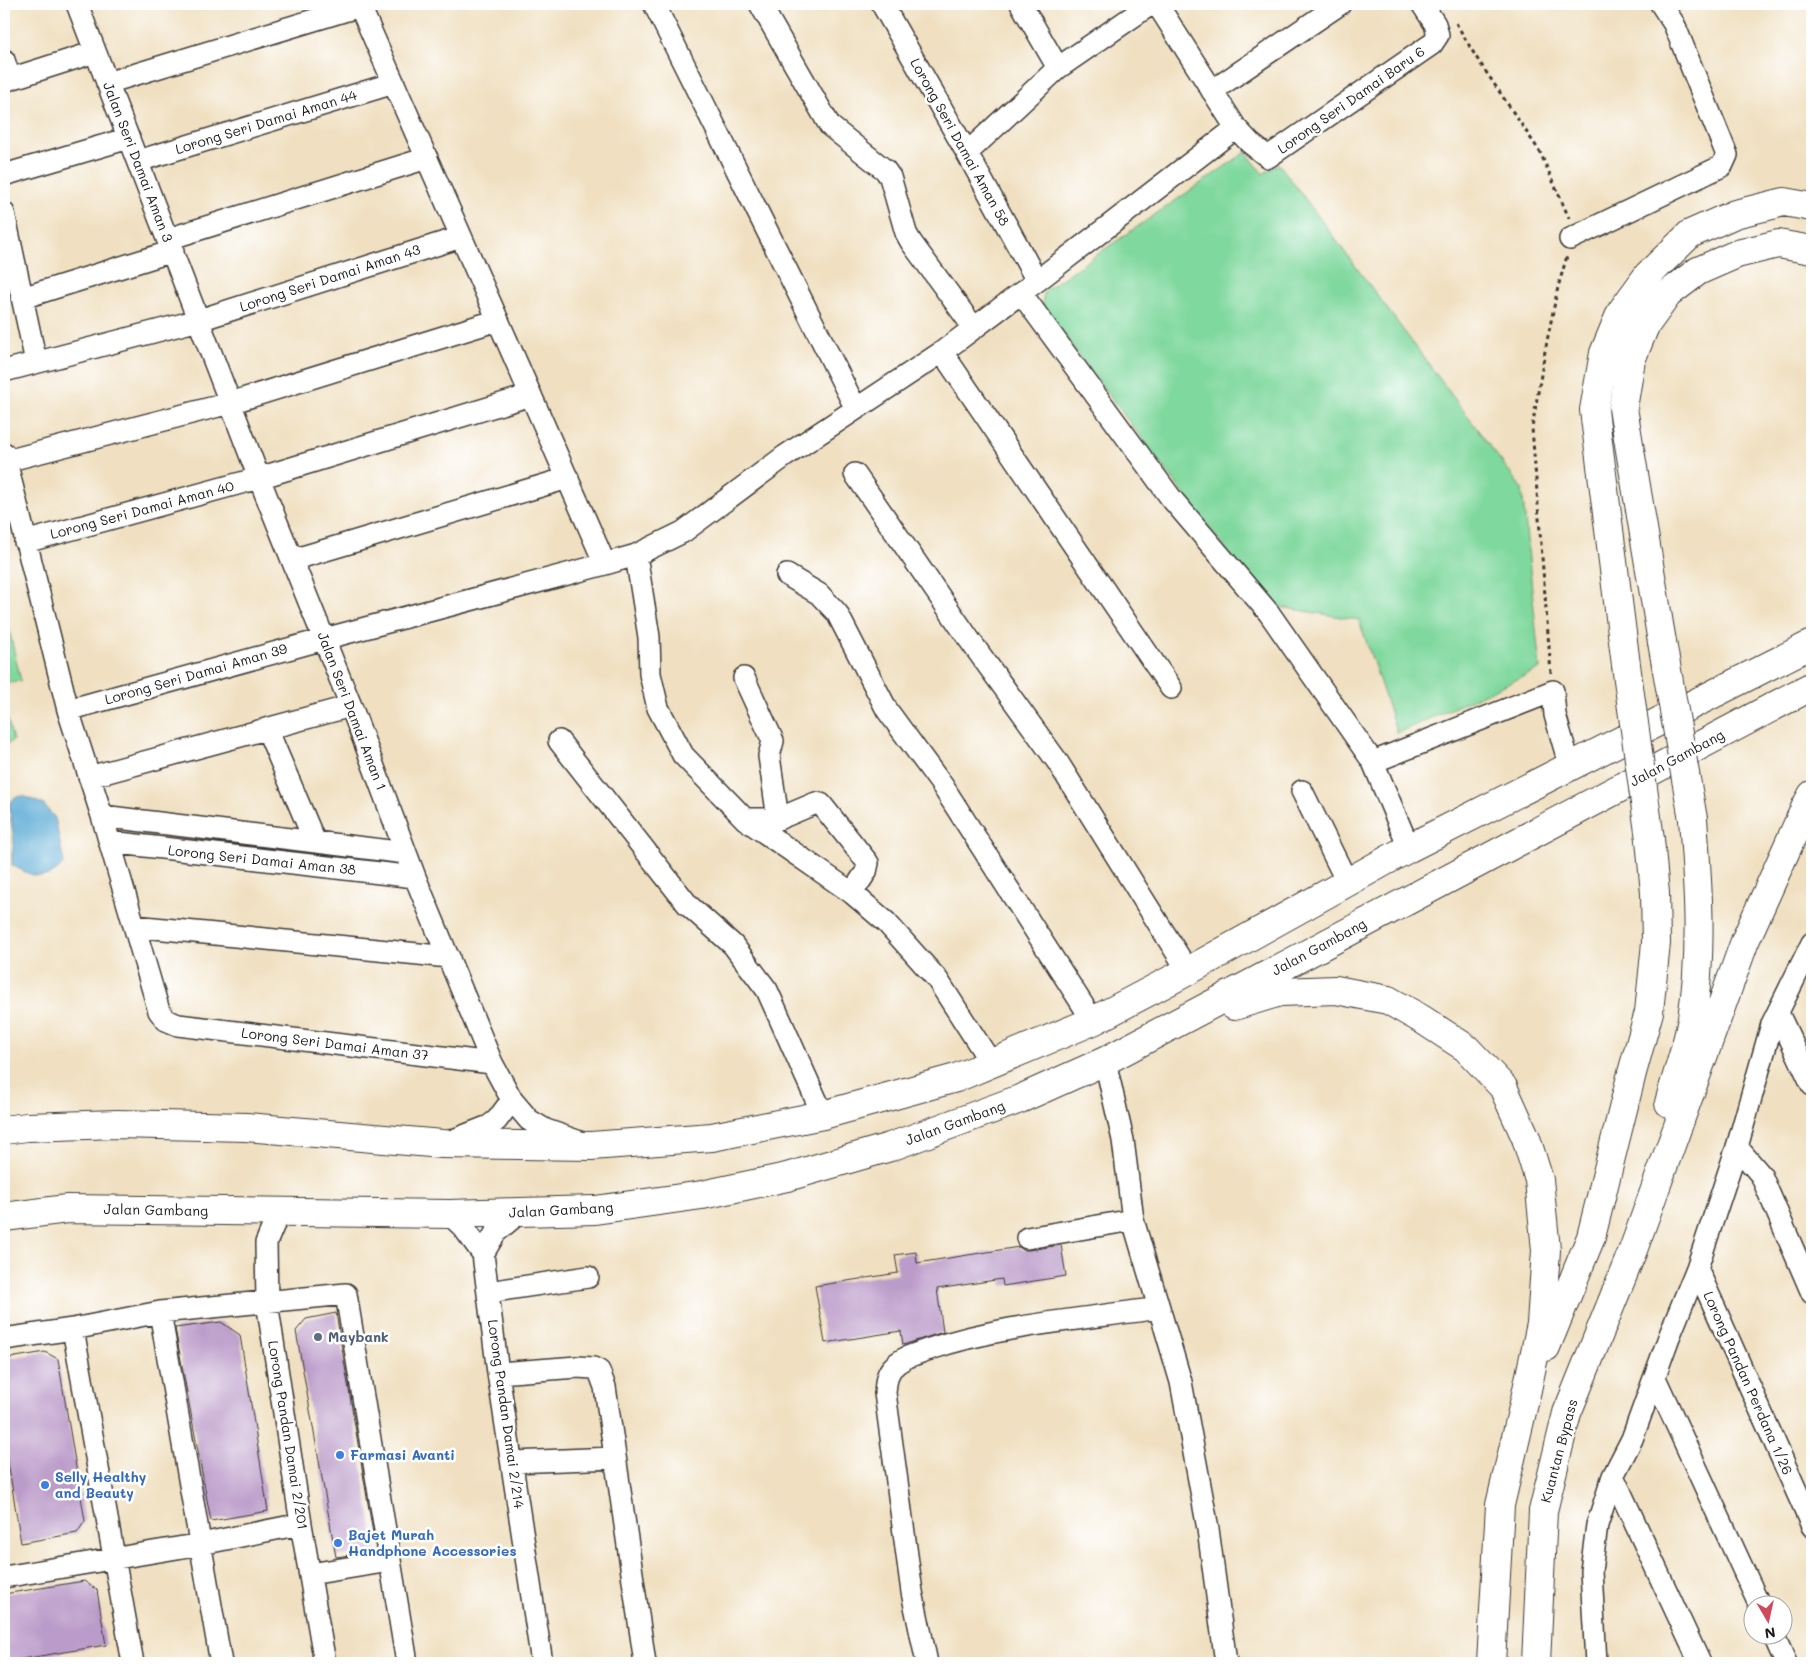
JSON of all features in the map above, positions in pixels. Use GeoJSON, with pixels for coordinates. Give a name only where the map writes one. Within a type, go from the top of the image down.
{"type":"FeatureCollection","features":[{"type":"Feature","properties":{"kind":"highway"},"geometry":{"type":"LineString","coordinates":[[1525,1399],[1591,1237],[1649,1012],[1656,943],[1655,892],[1650,839],[1594,410],[1604,353],[1621,312],[1648,275],[1690,234],[1735,214],[1784,202],[1812,208]]}},
{"type":"Feature","properties":{"kind":"highway"},"geometry":{"type":"LineString","coordinates":[[1633,1250],[1674,1084],[1692,1020],[1699,945],[1698,890],[1693,819],[1623,408],[1631,360],[1645,326],[1668,294],[1698,271],[1737,254],[1778,244],[1812,250]]}},
{"type":"Feature","properties":{"kind":"highway"},"geometry":{"type":"LineString","coordinates":[[4,1130],[27,1127],[117,1124],[236,1127],[442,1144],[591,1146],[712,1137],[823,1115],[956,1078],[1093,1021],[1188,971],[1409,848],[1801,650],[1812,638]]}},
{"type":"Feature","properties":{"kind":"highway","name":"Jalan Gambang"},"geometry":{"type":"LineString","coordinates":[[4,1217],[66,1209],[449,1214],[595,1210],[702,1195],[787,1177],[890,1147],[1020,1100],[1105,1061],[1812,686]]}},
{"type":"Feature","properties":{"kind":"highway"},"geometry":{"type":"LineString","coordinates":[[1633,1250],[1745,941],[1812,795]]}},
{"type":"Feature","properties":{"kind":"highway"},"geometry":{"type":"LineString","coordinates":[[1177,1022],[1280,992],[1336,990],[1388,1000],[1466,1048],[1503,1087],[1526,1138],[1539,1180],[1546,1250],[1541,1324],[1500,1504],[1491,1663]]}},
{"type":"Feature","properties":{"kind":"highway","name":"Kuantan Bypass"},"geometry":{"type":"LineString","coordinates":[[1536,1663],[1543,1511],[1567,1412],[1633,1250]]}},
{"type":"Feature","properties":{"kind":"street","name":"Jalan Seri Damai Aman 3"},"geometry":{"type":"LineString","coordinates":[[79,4],[95,52],[199,320]]}},
{"type":"Feature","properties":{"kind":"street"},"geometry":{"type":"LineString","coordinates":[[654,4],[856,409]]}},
{"type":"Feature","properties":{"kind":"street"},"geometry":{"type":"LineString","coordinates":[[760,4],[830,126],[885,170],[890,177],[910,242],[974,328]]}},
{"type":"Feature","properties":{"kind":"street","name":"Lorong Seri Damai Aman 58"},"geometry":{"type":"LineString","coordinates":[[882,4],[967,153],[1029,287],[1172,498],[1269,613],[1373,762],[1409,848]]}},
{"type":"Feature","properties":{"kind":"street"},"geometry":{"type":"LineString","coordinates":[[1021,4],[1058,68]]}},
{"type":"Feature","properties":{"kind":"street"},"geometry":{"type":"LineString","coordinates":[[967,153],[1058,68],[1151,4]]}},
{"type":"Feature","properties":{"kind":"street"},"geometry":{"type":"LineString","coordinates":[[1157,4],[1236,128]]}},
{"type":"Feature","properties":{"kind":"street"},"geometry":{"type":"LineString","coordinates":[[1212,90],[1340,4]]}},
{"type":"Feature","properties":{"kind":"street","name":"Lorong Seri Damai Baru 6"},"geometry":{"type":"LineString","coordinates":[[1236,128],[1250,143],[1268,157],[1432,44],[1438,34],[1435,24],[1422,4]]}},
{"type":"Feature","properties":{"kind":"street"},"geometry":{"type":"LineString","coordinates":[[1570,239],[1722,166],[1727,156],[1674,24],[1661,4]]}},
{"type":"Feature","properties":{"kind":"street"},"geometry":{"type":"LineString","coordinates":[[107,83],[359,5],[606,564]]}},
{"type":"Feature","properties":{"kind":"street"},"geometry":{"type":"LineString","coordinates":[[6,74],[95,52]]}},
{"type":"Feature","properties":{"kind":"street","name":"Lorong Seri Damai Aman 44"},"geometry":{"type":"LineString","coordinates":[[138,161],[394,83]]}},
{"type":"Feature","properties":{"kind":"street","name":"Lorong Seri Damai Aman 39"},"geometry":{"type":"LineString","coordinates":[[68,710],[606,564],[636,555],[683,532],[785,456],[942,352],[1236,128]]}},
{"type":"Feature","properties":{"kind":"street"},"geometry":{"type":"LineString","coordinates":[[4,175],[129,138]]}},
{"type":"Feature","properties":{"kind":"street"},"geometry":{"type":"LineString","coordinates":[[22,298],[427,158]]}},
{"type":"Feature","properties":{"kind":"street"},"geometry":{"type":"LineString","coordinates":[[4,213],[36,362]]}},
{"type":"Feature","properties":{"kind":"street","name":"Lorong Seri Damai Aman 43"},"geometry":{"type":"LineString","coordinates":[[4,371],[199,320],[461,237]]}},
{"type":"Feature","properties":{"kind":"street","name":"Jalan Seri Damai Aman 1"},"geometry":{"type":"LineString","coordinates":[[199,320],[259,478],[351,706],[415,877],[492,1063],[512,1100],[529,1120],[546,1130],[591,1146]]}},
{"type":"Feature","properties":{"kind":"street"},"geometry":{"type":"LineString","coordinates":[[449,957],[134,926],[110,842],[68,710],[5,457],[230,403],[498,320]]}},
{"type":"Feature","properties":{"kind":"street"},"geometry":{"type":"LineString","coordinates":[[942,352],[1171,688]]}},
{"type":"Feature","properties":{"kind":"street","name":"Lorong Seri Damai Aman 40"},"geometry":{"type":"LineString","coordinates":[[25,542],[259,478],[531,395]]}},
{"type":"Feature","properties":{"kind":"street"},"geometry":{"type":"LineString","coordinates":[[855,474],[988,666],[1057,761],[1188,971]]}},
{"type":"Feature","properties":{"kind":"street"},"geometry":{"type":"LineString","coordinates":[[292,560],[568,478]]}},
{"type":"Feature","properties":{"kind":"street"},"geometry":{"type":"LineString","coordinates":[[636,555],[648,637],[650,674],[658,708],[683,755],[745,819],[852,893],[886,922],[937,979],[991,1063]]}},
{"type":"Feature","properties":{"kind":"street"},"geometry":{"type":"LineString","coordinates":[[787,575],[819,594],[837,613],[887,710],[942,785],[1093,1021]]}},
{"type":"Feature","properties":{"kind":"street"},"geometry":{"type":"LineString","coordinates":[[744,678],[773,741],[769,756],[778,819]]}},
{"type":"Feature","properties":{"kind":"street"},"geometry":{"type":"LineString","coordinates":[[1373,762],[1553,691],[1555,715],[1570,767]]}},
{"type":"Feature","properties":{"kind":"street"},"geometry":{"type":"LineString","coordinates":[[88,777],[351,706]]}},
{"type":"Feature","properties":{"kind":"street"},"geometry":{"type":"LineString","coordinates":[[267,729],[315,842]]}},
{"type":"Feature","properties":{"kind":"street"},"geometry":{"type":"LineString","coordinates":[[559,742],[688,905],[734,945],[767,990],[823,1115]]}},
{"type":"Feature","properties":{"kind":"street"},"geometry":{"type":"LineString","coordinates":[[1302,791],[1347,882]]}},
{"type":"Feature","properties":{"kind":"street"},"geometry":{"type":"LineString","coordinates":[[745,819],[778,819],[816,803],[822,804],[868,863],[866,872],[852,893]]}},
{"type":"Feature","properties":{"kind":"street"},"geometry":{"type":"LineString","coordinates":[[102,816],[406,853]]}},
{"type":"Feature","properties":{"kind":"street","name":"Lorong Seri Damai Aman 38"},"geometry":{"type":"LineString","coordinates":[[110,842],[415,877]]}},
{"type":"Feature","properties":{"kind":"street","name":"Lorong Seri Damai Aman 37"},"geometry":{"type":"LineString","coordinates":[[134,926],[159,1011],[166,1020],[178,1025],[492,1063]]}},
{"type":"Feature","properties":{"kind":"street"},"geometry":{"type":"LineString","coordinates":[[1596,1663],[1592,1572],[1597,1525],[1613,1476],[1632,1439],[1669,1337],[1697,1268],[1738,1147],[1772,1024],[1810,951]]}},
{"type":"Feature","properties":{"kind":"street"},"geometry":{"type":"LineString","coordinates":[[1778,1013],[1812,1086]]}},
{"type":"Feature","properties":{"kind":"street"},"geometry":{"type":"LineString","coordinates":[[1105,1061],[1123,1140],[1133,1220],[1181,1382],[1208,1529],[1226,1663]]}},
{"type":"Feature","properties":{"kind":"street"},"geometry":{"type":"LineString","coordinates":[[442,1144],[489,1126],[497,1120],[512,1100]]}},
{"type":"Feature","properties":{"kind":"street"},"geometry":{"type":"LineString","coordinates":[[1738,1147],[1761,1175],[1805,1258],[1812,1294]]}},
{"type":"Feature","properties":{"kind":"street","name":"Lorong Pandan Damai 2/201"},"geometry":{"type":"LineString","coordinates":[[284,1211],[274,1224],[266,1243],[267,1302],[301,1524],[325,1663]]}},
{"type":"Feature","properties":{"kind":"street"},"geometry":{"type":"LineString","coordinates":[[483,1254],[496,1232],[520,1212]]}},
{"type":"Feature","properties":{"kind":"street","name":"Lorong Pandan Damai 2/214"},"geometry":{"type":"LineString","coordinates":[[449,1214],[463,1227],[483,1254],[498,1373],[542,1663]]}},
{"type":"Feature","properties":{"kind":"street"},"geometry":{"type":"LineString","coordinates":[[1027,1238],[1133,1220]]}},
{"type":"Feature","properties":{"kind":"street","name":"Lorong Pandan Perdana 1/26"},"geometry":{"type":"LineString","coordinates":[[1697,1268],[1811,1521]]}},
{"type":"Feature","properties":{"kind":"street"},"geometry":{"type":"LineString","coordinates":[[488,1292],[588,1277]]}},
{"type":"Feature","properties":{"kind":"street"},"geometry":{"type":"LineString","coordinates":[[4,1339],[73,1329],[160,1312],[346,1294],[407,1663]]}},
{"type":"Feature","properties":{"kind":"street"},"geometry":{"type":"LineString","coordinates":[[927,1663],[911,1582],[886,1401],[886,1376],[893,1367],[906,1357],[991,1332],[1159,1308]]}},
{"type":"Feature","properties":{"kind":"street"},"geometry":{"type":"LineString","coordinates":[[160,1312],[221,1663]]}},
{"type":"Feature","properties":{"kind":"street"},"geometry":{"type":"LineString","coordinates":[[73,1329],[133,1663]]}},
{"type":"Feature","properties":{"kind":"street"},"geometry":{"type":"LineString","coordinates":[[498,1373],[577,1367],[593,1368],[599,1372],[605,1387],[614,1458],[646,1663]]}},
{"type":"Feature","properties":{"kind":"street"},"geometry":{"type":"LineString","coordinates":[[1655,1378],[1754,1594]]}},
{"type":"Feature","properties":{"kind":"street"},"geometry":{"type":"LineString","coordinates":[[513,1462],[614,1458]]}},
{"type":"Feature","properties":{"kind":"street"},"geometry":{"type":"LineString","coordinates":[[1613,1476],[1700,1663]]}},
{"type":"Feature","properties":{"kind":"street"},"geometry":{"type":"LineString","coordinates":[[4,1577],[200,1544],[301,1524]]}},
{"type":"Feature","properties":{"kind":"street"},"geometry":{"type":"LineString","coordinates":[[310,1574],[390,1561]]}},
{"type":"Feature","properties":{"kind":"street"},"geometry":{"type":"LineString","coordinates":[[1777,1644],[1786,1663]]}},
{"type":"Feature","properties":{"kind":"path"},"geometry":{"type":"LineString","coordinates":[[1454,19],[1476,57],[1540,152],[1570,220],[1570,239],[1545,351],[1532,428],[1553,691]]}},
{"type":"Feature","properties":{"kind":"green space"},"geometry":{"type":"Polygon","coordinates":[[[1246,152],[1263,174],[1279,164],[1522,489],[1540,669],[1397,733],[1359,620],[1268,605],[1042,307],[1044,291],[1246,152]]]}},
{"type":"Feature","properties":{"kind":"green space"},"geometry":{"type":"Polygon","coordinates":[[[4,608],[21,681],[4,683],[4,608]]]}},
{"type":"Feature","properties":{"kind":"green space"},"geometry":{"type":"Polygon","coordinates":[[[4,704],[13,741],[4,745],[4,704]]]}},
{"type":"Feature","properties":{"kind":"water"},"geometry":{"type":"Polygon","coordinates":[[[23,796],[43,804],[55,818],[64,863],[58,870],[46,876],[33,875],[12,865],[14,841],[9,805],[15,797],[23,796]]]}},
{"type":"Feature","properties":{"kind":"building"},"geometry":{"type":"Polygon","coordinates":[[[1061,1245],[1066,1276],[1003,1286],[1002,1279],[937,1289],[943,1332],[903,1345],[901,1331],[825,1343],[815,1286],[898,1273],[895,1255],[916,1252],[917,1263],[1019,1247],[1023,1250],[1029,1250],[1061,1245]]]}},
{"type":"Feature","properties":{"kind":"building"},"geometry":{"type":"Polygon","coordinates":[[[336,1313],[376,1551],[336,1557],[296,1331],[306,1319],[336,1313]]]}},
{"type":"Feature","properties":{"kind":"building"},"geometry":{"type":"Polygon","coordinates":[[[221,1322],[240,1335],[268,1511],[211,1521],[175,1328],[221,1322]]]}},
{"type":"Feature","properties":{"kind":"building"},"geometry":{"type":"Polygon","coordinates":[[[45,1352],[58,1359],[85,1521],[77,1533],[21,1543],[4,1437],[4,1359],[45,1352]]]}},
{"type":"Feature","properties":{"kind":"building"},"geometry":{"type":"Polygon","coordinates":[[[84,1581],[97,1590],[106,1645],[4,1662],[4,1594],[84,1581]]]}},
{"type":"Feature","properties":{"kind":"place","name":"Maybank"},"geometry":{"type":"Point","coordinates":[318,1337]}},
{"type":"Feature","properties":{"kind":"place","name":"Farmasi Avanti"},"geometry":{"type":"Point","coordinates":[340,1455]}},
{"type":"Feature","properties":{"kind":"place","name":"Selly Healthy and Beauty"},"geometry":{"type":"Point","coordinates":[45,1485]}},
{"type":"Feature","properties":{"kind":"place","name":"Bajet Murah Handphone Accessories"},"geometry":{"type":"Point","coordinates":[338,1543]}}]}
